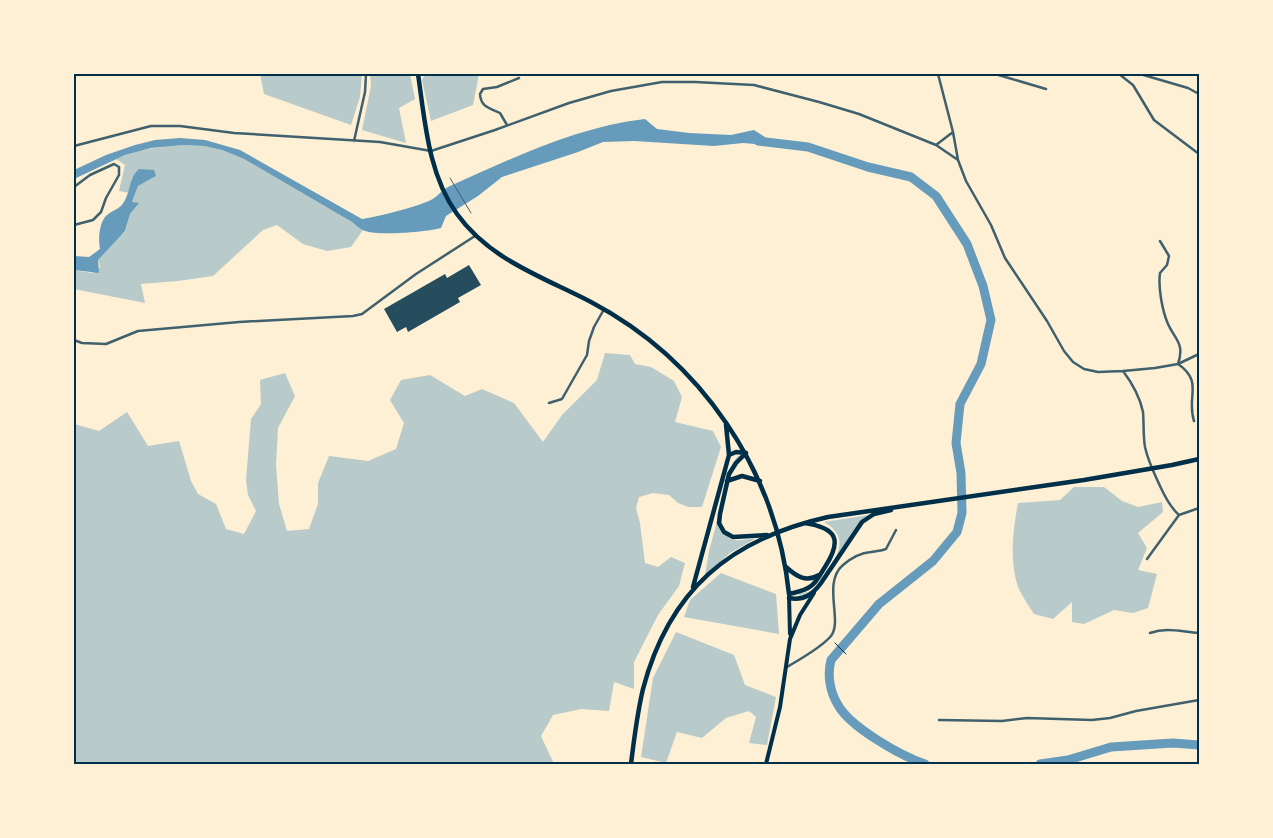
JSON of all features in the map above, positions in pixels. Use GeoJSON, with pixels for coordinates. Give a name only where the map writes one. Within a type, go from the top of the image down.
{"type":"FeatureCollection","features":[{"type":"Feature","properties":{"kind":"main road"},"geometry":{"type":"LineString","coordinates":[[418,74],[431,151],[439,180],[453,209],[467,226],[491,250],[509,261],[604,310],[636,329],[666,354],[700,389],[726,422],[746,453],[760,481],[771,512],[785,566],[789,596],[790,639],[787,667],[777,721],[766,764]]}},
{"type":"Feature","properties":{"kind":"main road"},"geometry":{"type":"LineString","coordinates":[[692,590],[729,455],[726,422]]}},
{"type":"Feature","properties":{"kind":"main road"},"geometry":{"type":"LineString","coordinates":[[729,455],[736,452],[746,453]]}},
{"type":"Feature","properties":{"kind":"main road"},"geometry":{"type":"LineString","coordinates":[[746,453],[734,464],[727,481],[719,517],[720,524],[723,531],[729,536],[736,538],[758,535],[769,536]]}},
{"type":"Feature","properties":{"kind":"main road"},"geometry":{"type":"LineString","coordinates":[[630,764],[640,703],[652,662],[668,625],[692,590],[710,572],[728,557],[753,542],[805,522],[904,505],[1152,469],[1199,459]]}},
{"type":"Feature","properties":{"kind":"main road"},"geometry":{"type":"LineString","coordinates":[[727,481],[742,476],[760,481]]}},
{"type":"Feature","properties":{"kind":"main road"},"geometry":{"type":"LineString","coordinates":[[790,639],[800,615],[864,520],[874,514],[904,505]]}},
{"type":"Feature","properties":{"kind":"main road"},"geometry":{"type":"LineString","coordinates":[[789,596],[810,587],[834,552],[834,538],[825,528],[805,522]]}},
{"type":"Feature","properties":{"kind":"main road"},"geometry":{"type":"LineString","coordinates":[[785,566],[802,578],[812,578],[821,573]]}},
{"type":"Feature","properties":{"kind":"main road"},"geometry":{"type":"LineString","coordinates":[[789,596],[801,599],[816,590]]}},
{"type":"Feature","properties":{"kind":"street"},"geometry":{"type":"LineString","coordinates":[[354,141],[366,74]]}},
{"type":"Feature","properties":{"kind":"street"},"geometry":{"type":"LineString","coordinates":[[938,74],[958,160],[966,181],[991,225],[1005,258],[1047,321],[1064,351],[1073,362],[1084,369],[1098,372],[1123,371],[1178,364],[1199,354]]}},
{"type":"Feature","properties":{"kind":"street"},"geometry":{"type":"LineString","coordinates":[[995,74],[1046,89]]}},
{"type":"Feature","properties":{"kind":"street"},"geometry":{"type":"LineString","coordinates":[[1119,74],[1133,85],[1154,120],[1199,154]]}},
{"type":"Feature","properties":{"kind":"street"},"geometry":{"type":"LineString","coordinates":[[1140,74],[1193,90],[1199,94]]}},
{"type":"Feature","properties":{"kind":"street"},"geometry":{"type":"LineString","coordinates":[[507,125],[500,113],[482,104],[480,94],[483,89],[498,87],[519,78]]}},
{"type":"Feature","properties":{"kind":"street"},"geometry":{"type":"LineString","coordinates":[[74,146],[151,126],[180,126],[234,133],[380,142],[431,151],[569,103],[612,91],[662,82],[695,82],[754,85],[819,102],[859,114],[936,145],[958,160]]}},
{"type":"Feature","properties":{"kind":"street"},"geometry":{"type":"LineString","coordinates":[[936,145],[953,132]]}},
{"type":"Feature","properties":{"kind":"street"},"geometry":{"type":"LineString","coordinates":[[74,187],[90,174],[111,165],[119,166],[119,175],[106,198],[101,212],[93,220],[74,225]]}},
{"type":"Feature","properties":{"kind":"street"},"geometry":{"type":"LineString","coordinates":[[74,340],[82,343],[106,344],[138,331],[362,314],[416,274],[476,236]]}},
{"type":"Feature","properties":{"kind":"street"},"geometry":{"type":"LineString","coordinates":[[1160,241],[1169,256],[1167,265],[1160,273],[1161,304],[1168,325],[1179,342],[1181,354],[1178,364]]}},
{"type":"Feature","properties":{"kind":"street"},"geometry":{"type":"LineString","coordinates":[[549,403],[562,399],[587,355],[594,327],[604,310]]}},
{"type":"Feature","properties":{"kind":"street"},"geometry":{"type":"LineString","coordinates":[[1178,364],[1185,369],[1192,379],[1194,392],[1191,406],[1194,421]]}},
{"type":"Feature","properties":{"kind":"street"},"geometry":{"type":"LineString","coordinates":[[1123,371],[1130,380],[1140,401],[1146,447],[1152,469],[1171,507],[1179,515]]}},
{"type":"Feature","properties":{"kind":"street"},"geometry":{"type":"LineString","coordinates":[[1147,559],[1179,515],[1199,508]]}},
{"type":"Feature","properties":{"kind":"street"},"geometry":{"type":"LineString","coordinates":[[787,667],[803,658],[832,635],[834,627],[834,582],[841,567],[859,554],[886,549],[896,530]]}},
{"type":"Feature","properties":{"kind":"street"},"geometry":{"type":"LineString","coordinates":[[1150,633],[1159,630],[1172,630],[1199,634]]}},
{"type":"Feature","properties":{"kind":"street"},"geometry":{"type":"LineString","coordinates":[[939,720],[1002,721],[1027,718],[1092,720],[1199,700]]}},
{"type":"Feature","properties":{"kind":"lane"},"geometry":{"type":"LineString","coordinates":[[450,178],[471,213]]}},
{"type":"Feature","properties":{"kind":"path"},"geometry":{"type":"LineString","coordinates":[[835,643],[846,654]]}},
{"type":"Feature","properties":{"kind":"shaded area"},"geometry":{"type":"Polygon","coordinates":[[[260,74],[362,74],[360,97],[351,125],[264,94],[260,74]]]}},
{"type":"Feature","properties":{"kind":"shaded area"},"geometry":{"type":"Polygon","coordinates":[[[370,74],[410,74],[415,99],[399,108],[406,143],[362,130],[371,86],[370,74]]]}},
{"type":"Feature","properties":{"kind":"shaded area"},"geometry":{"type":"Polygon","coordinates":[[[425,74],[479,74],[473,105],[431,121],[422,80],[425,74]]]}},
{"type":"Feature","properties":{"kind":"shaded area"},"geometry":{"type":"Polygon","coordinates":[[[183,145],[204,146],[222,150],[244,159],[363,230],[351,247],[327,251],[303,244],[277,225],[263,230],[213,276],[141,284],[145,303],[74,289],[74,270],[92,273],[100,267],[98,260],[114,241],[125,232],[130,214],[138,204],[132,202],[138,186],[156,176],[132,177],[129,193],[119,191],[125,165],[116,159],[140,151],[183,145]]]}},
{"type":"Feature","properties":{"kind":"shaded area"},"geometry":{"type":"Polygon","coordinates":[[[605,353],[630,355],[635,364],[651,367],[674,381],[682,397],[675,422],[713,431],[721,447],[702,507],[688,507],[678,503],[669,495],[653,493],[639,497],[636,508],[640,523],[645,563],[658,567],[671,557],[685,563],[679,586],[658,615],[634,662],[634,689],[614,682],[609,711],[581,709],[553,715],[541,736],[554,764],[74,764],[74,424],[99,431],[127,412],[148,446],[179,441],[191,481],[198,494],[216,504],[226,529],[244,534],[256,511],[248,495],[246,480],[251,419],[261,404],[260,380],[285,373],[295,396],[278,428],[276,465],[279,504],[287,531],[309,529],[318,504],[318,483],[329,456],[368,461],[396,449],[404,423],[390,400],[401,380],[430,375],[465,396],[482,389],[514,403],[543,442],[562,415],[597,380],[605,353]]]}},
{"type":"Feature","properties":{"kind":"shaded area"},"geometry":{"type":"Polygon","coordinates":[[[742,454],[728,484],[722,509],[722,521],[724,530],[729,538],[735,540],[755,539],[730,553],[705,575],[709,551],[733,463],[742,454]]]}},
{"type":"Feature","properties":{"kind":"shaded area"},"geometry":{"type":"Polygon","coordinates":[[[1074,487],[1104,487],[1122,501],[1138,507],[1162,502],[1163,512],[1138,533],[1147,548],[1138,570],[1157,574],[1148,608],[1133,613],[1114,610],[1084,624],[1072,622],[1072,602],[1053,619],[1034,614],[1026,601],[1018,587],[1013,556],[1013,534],[1018,503],[1060,500],[1074,487]]]}},
{"type":"Feature","properties":{"kind":"shaded area"},"geometry":{"type":"Polygon","coordinates":[[[869,515],[818,588],[810,594],[799,596],[799,594],[810,591],[818,585],[833,563],[839,550],[839,538],[831,527],[824,522],[869,515]]]}},
{"type":"Feature","properties":{"kind":"shaded area"},"geometry":{"type":"Polygon","coordinates":[[[721,573],[776,594],[779,634],[684,617],[690,600],[721,573]]]}},
{"type":"Feature","properties":{"kind":"shaded area"},"geometry":{"type":"Polygon","coordinates":[[[676,632],[734,655],[745,685],[776,697],[767,745],[749,743],[756,717],[749,711],[726,718],[702,738],[677,732],[666,763],[641,757],[653,678],[676,632]]]}},
{"type":"Feature","properties":{"kind":"water"},"geometry":{"type":"Polygon","coordinates":[[[645,119],[657,129],[689,133],[731,135],[754,130],[768,139],[769,142],[768,145],[743,143],[714,146],[634,141],[603,142],[502,177],[478,196],[446,216],[441,228],[403,233],[365,231],[244,159],[222,150],[204,146],[183,145],[151,148],[125,155],[74,179],[74,170],[106,155],[135,145],[155,140],[180,138],[205,140],[240,150],[362,219],[396,212],[429,201],[450,186],[570,136],[619,123],[645,119]]]}},
{"type":"Feature","properties":{"kind":"water"},"geometry":{"type":"Polygon","coordinates":[[[139,169],[154,170],[156,176],[138,186],[132,202],[139,203],[130,214],[125,231],[98,260],[99,273],[74,270],[74,256],[89,257],[100,249],[99,236],[102,222],[107,215],[119,208],[123,203],[133,176],[139,169]]]}},
{"type":"Feature","properties":{"kind":"building"},"geometry":{"type":"Polygon","coordinates":[[[469,265],[481,285],[458,298],[460,302],[408,332],[406,327],[397,332],[384,309],[445,274],[447,278],[469,265]]]}},
{"type":"Feature","properties":{"kind":"waterway"},"geometry":{"type":"LineString","coordinates":[[758,141],[808,147],[868,167],[911,177],[936,196],[967,244],[983,286],[991,320],[981,364],[960,404],[956,443],[961,473],[962,513],[957,532],[933,561],[879,604],[831,660],[830,666],[831,689],[835,700],[844,714],[877,740],[925,764]]}},
{"type":"Feature","properties":{"kind":"waterway"},"geometry":{"type":"LineString","coordinates":[[1040,764],[1068,760],[1111,747],[1173,743],[1199,745]]}}]}
